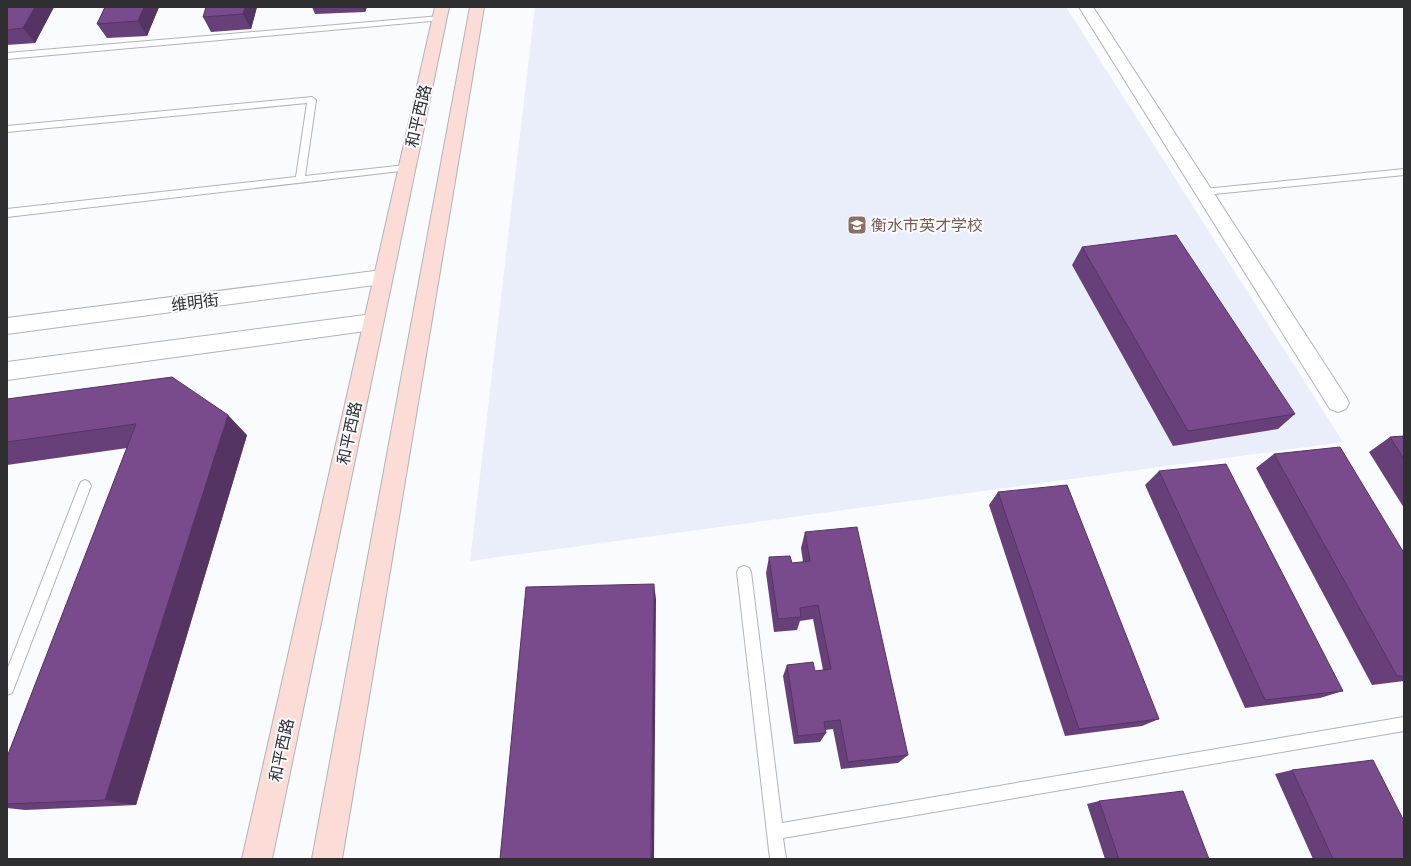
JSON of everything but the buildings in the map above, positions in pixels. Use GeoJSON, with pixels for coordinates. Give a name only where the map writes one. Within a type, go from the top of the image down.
{"type":"FeatureCollection","features":[{"type":"Feature","properties":{"kind":"main road"},"geometry":{"type":"LineString","coordinates":[[327,859],[477,7]]}},
{"type":"Feature","properties":{"kind":"main road","name":"和平西路"},"geometry":{"type":"LineString","coordinates":[[257,859],[441,12]]}},
{"type":"Feature","properties":{"kind":"street"},"geometry":{"type":"LineString","coordinates":[[1086,7],[1338,403]]}},
{"type":"Feature","properties":{"kind":"street","name":"维明街"},"geometry":{"type":"LineString","coordinates":[[7,326],[382,278]]}},
{"type":"Feature","properties":{"kind":"street"},"geometry":{"type":"LineString","coordinates":[[7,371],[373,322]]}},
{"type":"Feature","properties":{"kind":"lane"},"geometry":{"type":"LineString","coordinates":[[7,56],[441,12]]}},
{"type":"Feature","properties":{"kind":"lane"},"geometry":{"type":"LineString","coordinates":[[7,129],[312,100],[300,180]]}},
{"type":"Feature","properties":{"kind":"lane"},"geometry":{"type":"LineString","coordinates":[[7,213],[406,168]]}},
{"type":"Feature","properties":{"kind":"lane"},"geometry":{"type":"LineString","coordinates":[[1204,192],[1404,172]]}},
{"type":"Feature","properties":{"kind":"lane"},"geometry":{"type":"LineString","coordinates":[[7,688],[11,668],[85,486]]}},
{"type":"Feature","properties":{"kind":"lane"},"geometry":{"type":"LineString","coordinates":[[744,572],[778,859]]}},
{"type":"Feature","properties":{"kind":"lane"},"geometry":{"type":"LineString","coordinates":[[774,832],[1404,724]]}},
{"type":"Feature","properties":{"kind":"shaded area","name":"衡水市英才学校"},"geometry":{"type":"Polygon","coordinates":[[[535,7],[1066,7],[1343,442],[470,561],[535,7]]]}},
{"type":"Feature","properties":{"kind":"place","name":"衡水市英才学校"},"geometry":{"type":"Point","coordinates":[857,225]}}]}
